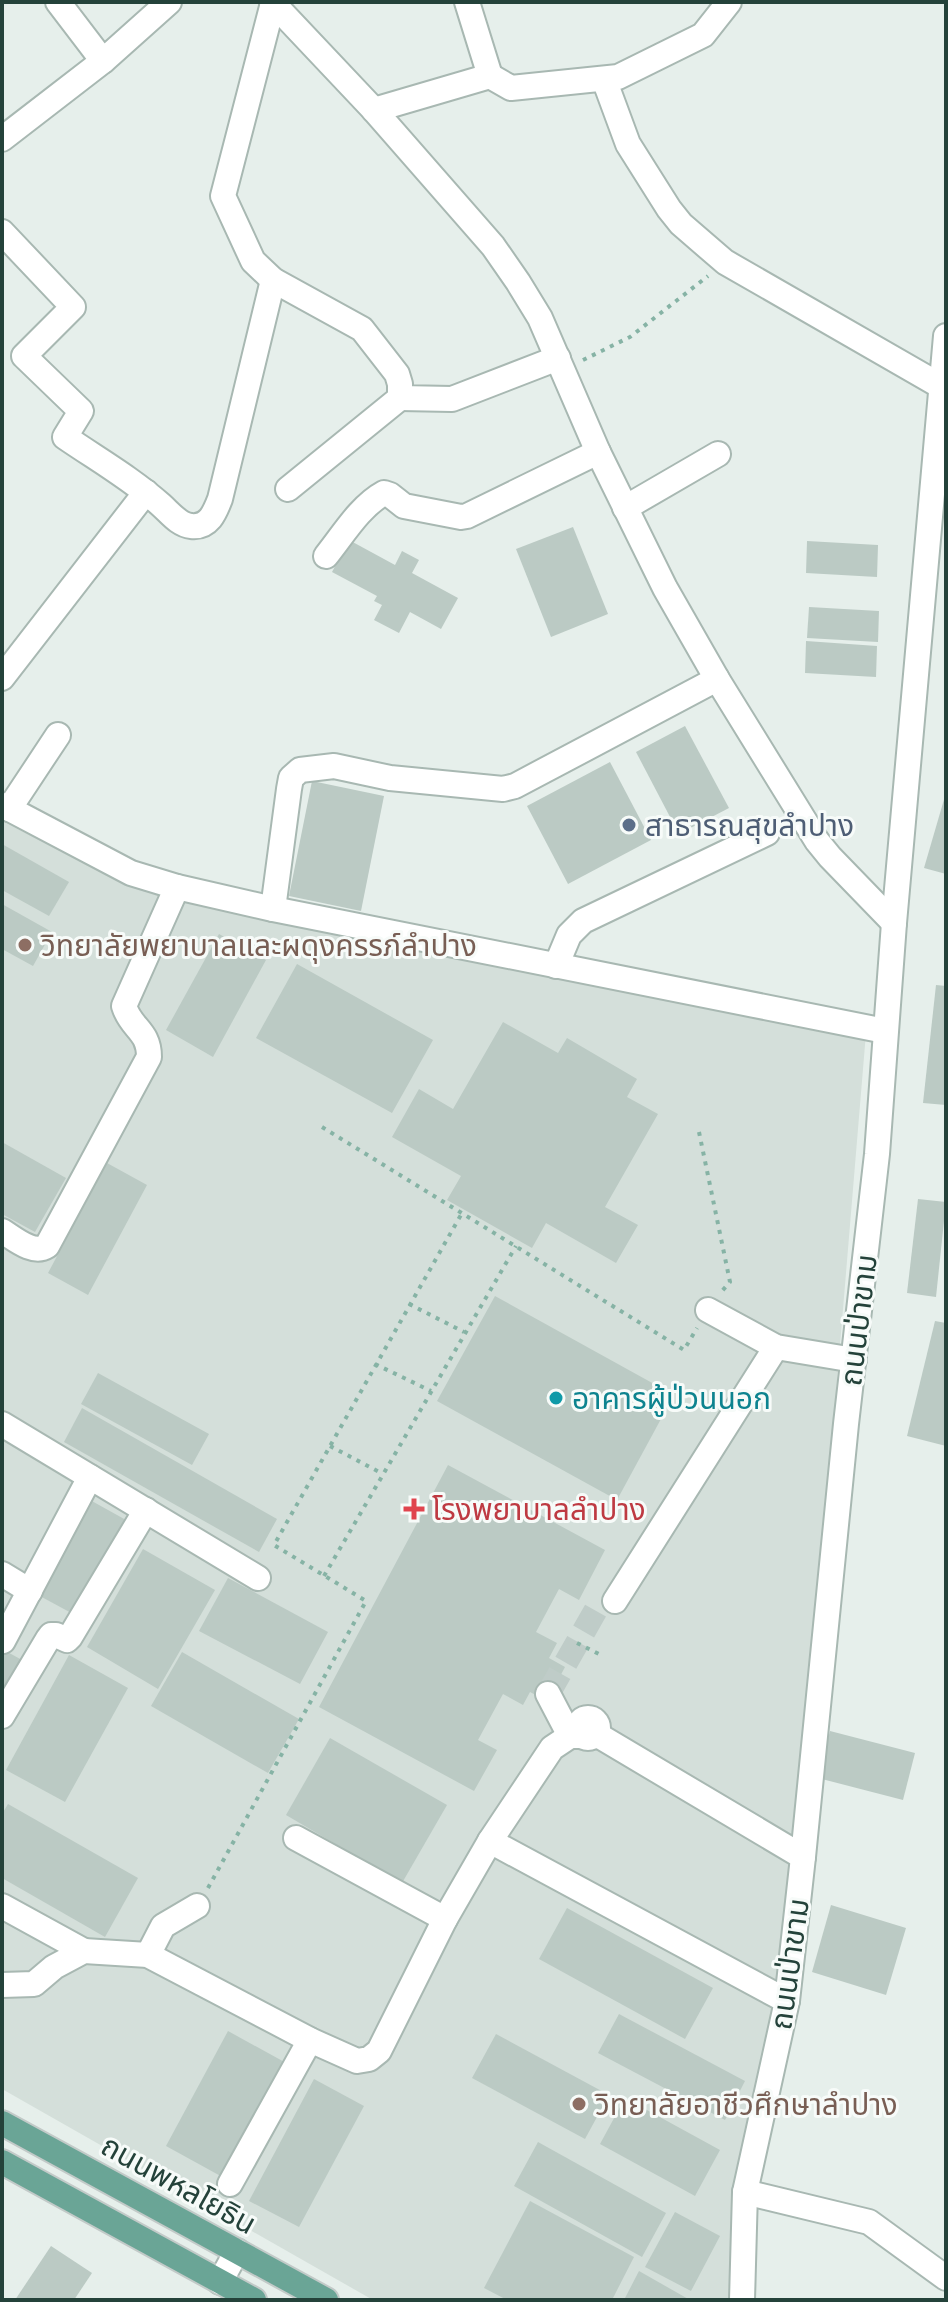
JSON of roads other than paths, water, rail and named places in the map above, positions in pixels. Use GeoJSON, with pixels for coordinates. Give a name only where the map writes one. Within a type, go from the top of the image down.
{"type":"FeatureCollection","features":[{"type":"Feature","properties":{"kind":"main road","name":"ถนนพหลโยธิน"},"geometry":{"type":"LineString","coordinates":[[2,2123],[326,2300]]}},
{"type":"Feature","properties":{"kind":"main road"},"geometry":{"type":"LineString","coordinates":[[2,2162],[254,2300]]}},
{"type":"Feature","properties":{"kind":"street"},"geometry":{"type":"LineString","coordinates":[[58,2],[103,61]]}},
{"type":"Feature","properties":{"kind":"street"},"geometry":{"type":"LineString","coordinates":[[2,139],[103,61],[169,2]]}},
{"type":"Feature","properties":{"kind":"street"},"geometry":{"type":"LineString","coordinates":[[467,2],[490,76],[511,88],[618,77],[703,35],[729,2]]}},
{"type":"Feature","properties":{"kind":"street"},"geometry":{"type":"LineString","coordinates":[[273,3],[374,110],[493,246],[540,318],[625,508],[665,588],[717,679],[817,841],[894,923]]}},
{"type":"Feature","properties":{"kind":"street"},"geometry":{"type":"LineString","coordinates":[[273,3],[223,196],[253,261],[273,280],[362,329],[397,374],[400,398]]}},
{"type":"Feature","properties":{"kind":"street"},"geometry":{"type":"LineString","coordinates":[[374,110],[490,76]]}},
{"type":"Feature","properties":{"kind":"street"},"geometry":{"type":"LineString","coordinates":[[604,79],[628,144],[681,224],[725,262],[944,387]]}},
{"type":"Feature","properties":{"kind":"street"},"geometry":{"type":"LineString","coordinates":[[2,232],[73,307],[24,356],[81,411],[65,437],[146,492],[181,523],[193,527],[212,518],[220,499],[273,280]]}},
{"type":"Feature","properties":{"kind":"street","name":"ถนนป่าขาม"},"geometry":{"type":"LineString","coordinates":[[742,2300],[745,2192],[787,2001],[877,1154],[894,923],[944,387],[946,336]]}},
{"type":"Feature","properties":{"kind":"street"},"geometry":{"type":"LineString","coordinates":[[288,489],[400,398],[452,399],[560,364]]}},
{"type":"Feature","properties":{"kind":"street"},"geometry":{"type":"LineString","coordinates":[[326,556],[352,523],[384,493],[404,506],[467,516],[598,452]]}},
{"type":"Feature","properties":{"kind":"street"},"geometry":{"type":"LineString","coordinates":[[625,508],[718,454]]}},
{"type":"Feature","properties":{"kind":"street"},"geometry":{"type":"LineString","coordinates":[[2,678],[146,492]]}},
{"type":"Feature","properties":{"kind":"street"},"geometry":{"type":"LineString","coordinates":[[273,909],[291,778],[300,770],[334,766],[390,778],[503,789],[515,786],[717,679]]}},
{"type":"Feature","properties":{"kind":"street"},"geometry":{"type":"LineString","coordinates":[[58,735],[6,807],[131,873],[273,909],[885,1031]]}},
{"type":"Feature","properties":{"kind":"street"},"geometry":{"type":"LineString","coordinates":[[556,966],[569,935],[583,921],[767,833]]}},
{"type":"Feature","properties":{"kind":"street"},"geometry":{"type":"LineString","coordinates":[[2,1231],[33,1249],[41,1250],[47,1246],[149,1057],[149,1043],[127,1015],[124,1006],[177,887]]}},
{"type":"Feature","properties":{"kind":"street"},"geometry":{"type":"LineString","coordinates":[[708,1310],[776,1347],[854,1360]]}},
{"type":"Feature","properties":{"kind":"street"},"geometry":{"type":"LineString","coordinates":[[617,1601],[776,1347]]}},
{"type":"Feature","properties":{"kind":"street"},"geometry":{"type":"LineString","coordinates":[[2,1424],[258,1578]]}},
{"type":"Feature","properties":{"kind":"street"},"geometry":{"type":"LineString","coordinates":[[36,1659],[2,1640],[90,1477]]}},
{"type":"Feature","properties":{"kind":"street"},"geometry":{"type":"LineString","coordinates":[[2,1716],[51,1635],[67,1640],[70,1637],[146,1510]]}},
{"type":"Feature","properties":{"kind":"street"},"geometry":{"type":"LineString","coordinates":[[2,1574],[30,1591]]}},
{"type":"Feature","properties":{"kind":"street"},"geometry":{"type":"LineString","coordinates":[[548,1694],[583,1735],[803,1857]]}},
{"type":"Feature","properties":{"kind":"street"},"geometry":{"type":"LineString","coordinates":[[2,1906],[84,1951],[148,1955],[310,2040],[357,2061],[369,2059],[379,2051],[445,1919],[490,1841],[552,1748],[583,1735]]}},
{"type":"Feature","properties":{"kind":"street"},"geometry":{"type":"LineString","coordinates":[[296,1838],[445,1919]]}},
{"type":"Feature","properties":{"kind":"street"},"geometry":{"type":"LineString","coordinates":[[490,1841],[787,2001]]}},
{"type":"Feature","properties":{"kind":"street"},"geometry":{"type":"LineString","coordinates":[[148,1955],[163,1926],[202,1899]]}},
{"type":"Feature","properties":{"kind":"street"},"geometry":{"type":"LineString","coordinates":[[2,1985],[34,1984],[54,1967],[84,1951]]}},
{"type":"Feature","properties":{"kind":"street"},"geometry":{"type":"LineString","coordinates":[[2,1970],[54,1967]]}},
{"type":"Feature","properties":{"kind":"street"},"geometry":{"type":"LineString","coordinates":[[230,2184],[310,2040]]}},
{"type":"Feature","properties":{"kind":"street"},"geometry":{"type":"LineString","coordinates":[[745,2192],[869,2222],[946,2278]]}},
{"type":"Feature","properties":{"kind":"street"},"geometry":{"type":"LineString","coordinates":[[220,2282],[237,2251]]}},
{"type":"Feature","properties":{"kind":"tunnel"},"geometry":{"type":"LineString","coordinates":[[548,1694],[601,1601]]}},
{"type":"Feature","properties":{"kind":"place","name":"สาธารณสุขลำปาง"},"geometry":{"type":"Point","coordinates":[629,825]}},
{"type":"Feature","properties":{"kind":"place","name":"วิทยาลัยพยาบาลและผดุงครรภ์ลําปาง"},"geometry":{"type":"Point","coordinates":[25,945]}},
{"type":"Feature","properties":{"kind":"place","name":"อาคารผู้ป่วนนอก"},"geometry":{"type":"Point","coordinates":[556,1398]}},
{"type":"Feature","properties":{"kind":"place","name":"โรงพยาบาลลำปาง"},"geometry":{"type":"Point","coordinates":[414,1509]}},
{"type":"Feature","properties":{"kind":"place","name":"วิทยาลัยอาชีวศึกษาลำปาง"},"geometry":{"type":"Point","coordinates":[579,2104]}}]}
